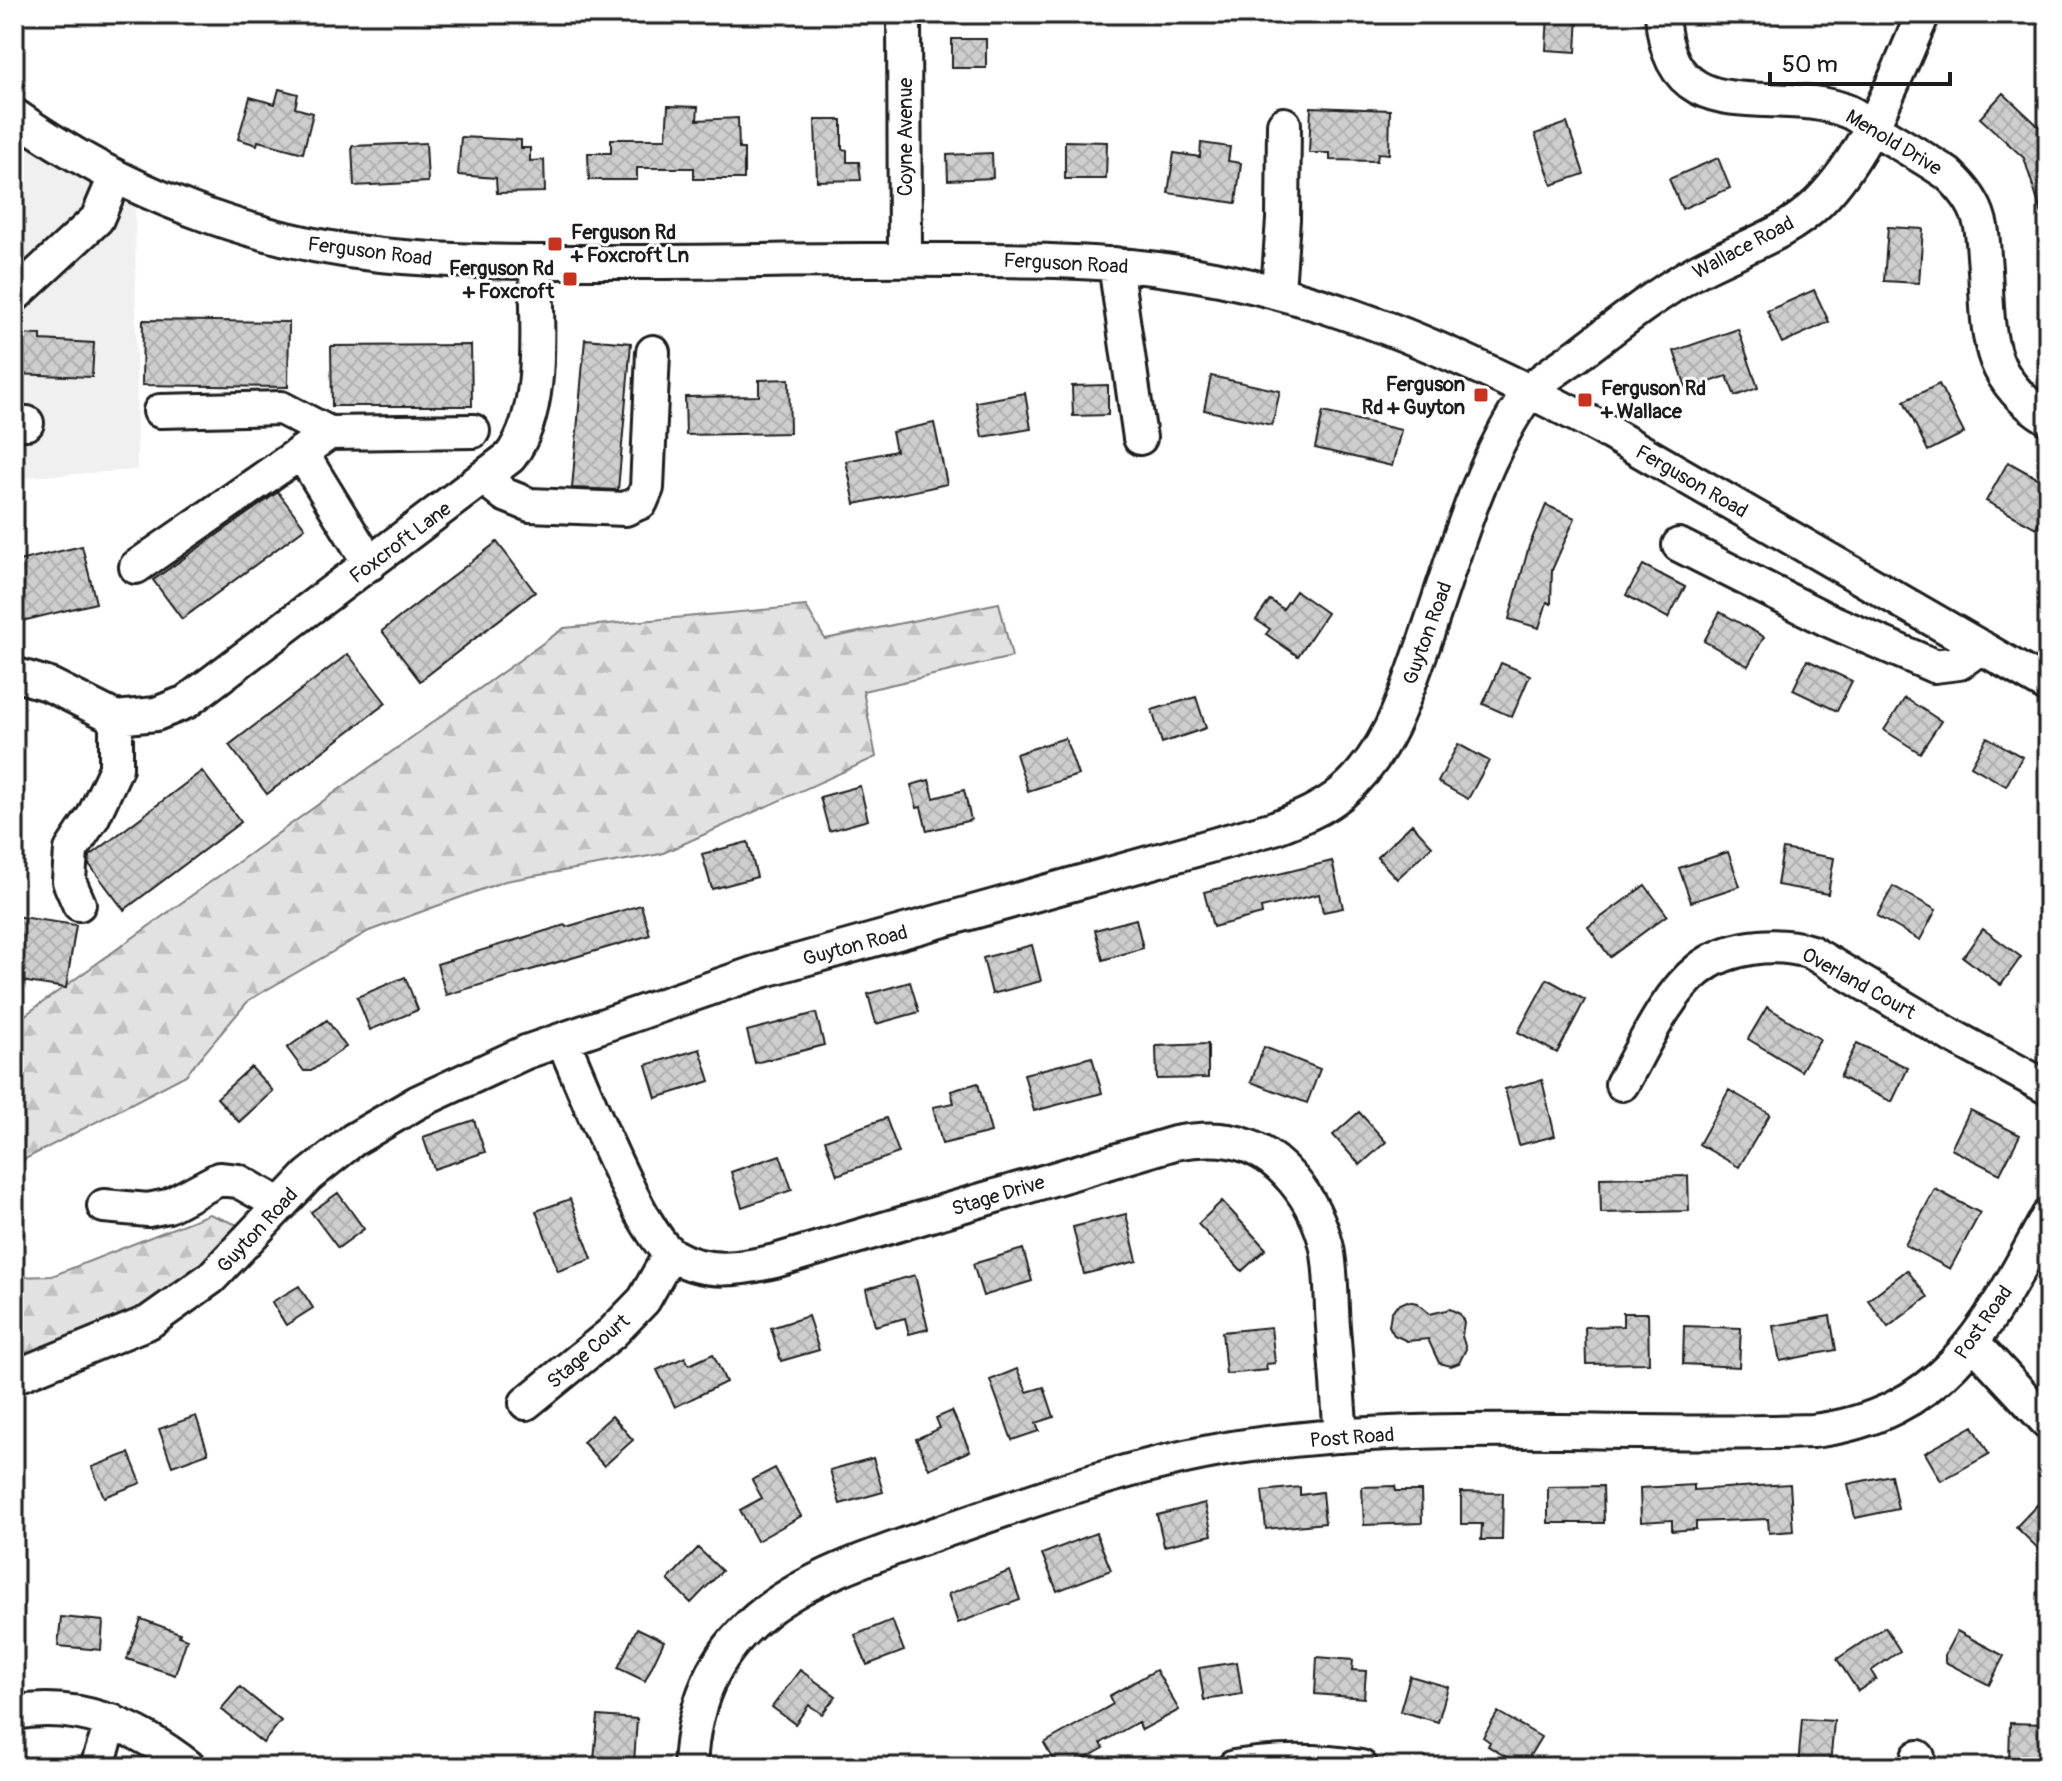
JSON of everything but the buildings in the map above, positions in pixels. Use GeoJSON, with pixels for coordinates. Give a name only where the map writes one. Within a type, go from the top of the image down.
{"type":"FeatureCollection","features":[{"type":"Feature","properties":{"kind":"street","name":"Coyne Avenue"},"geometry":{"type":"LineString","coordinates":[[904,14],[905,260]]}},
{"type":"Feature","properties":{"kind":"street","name":"Menold Drive"},"geometry":{"type":"LineString","coordinates":[[1662,14],[1663,34],[1669,53],[1687,79],[1702,92],[1834,108],[1850,113],[1948,174],[1962,187],[1979,219],[1988,336],[1996,360],[2018,396],[2048,418]]}},
{"type":"Feature","properties":{"kind":"street","name":"Wallace Road"},"geometry":{"type":"LineString","coordinates":[[1530,390],[1664,290],[1733,252],[1784,229],[1817,204],[1846,170],[1871,126],[1923,14]]}},
{"type":"Feature","properties":{"kind":"street","name":"Ferguson Road"},"geometry":{"type":"LineString","coordinates":[[14,115],[77,157],[166,200],[212,217],[311,244],[391,256],[536,262],[1001,260],[1115,264],[1160,269],[1278,291],[1347,312],[1421,340],[1530,390],[2048,686]]}},
{"type":"Feature","properties":{"kind":"street"},"geometry":{"type":"LineString","coordinates":[[1278,291],[1283,219],[1284,124]]}},
{"type":"Feature","properties":{"kind":"street"},"geometry":{"type":"LineString","coordinates":[[14,296],[97,219],[115,177]]}},
{"type":"Feature","properties":{"kind":"street","name":"Foxcroft Lane"},"geometry":{"type":"LineString","coordinates":[[116,718],[156,714],[186,702],[485,479],[510,457],[529,422],[535,355],[536,262]]}},
{"type":"Feature","properties":{"kind":"street"},"geometry":{"type":"LineString","coordinates":[[1115,264],[1140,438]]}},
{"type":"Feature","properties":{"kind":"street"},"geometry":{"type":"LineString","coordinates":[[1125,329],[1160,269]]}},
{"type":"Feature","properties":{"kind":"street"},"geometry":{"type":"LineString","coordinates":[[485,479],[505,495],[530,505],[625,509],[641,502],[647,488],[653,352]]}},
{"type":"Feature","properties":{"kind":"street","name":"Guyton Road"},"geometry":{"type":"LineString","coordinates":[[14,1377],[149,1322],[211,1278],[328,1159],[380,1122],[526,1052],[758,972],[1274,828],[1334,800],[1367,767],[1392,725],[1415,669],[1470,509],[1510,420],[1530,390]]}},
{"type":"Feature","properties":{"kind":"street"},"geometry":{"type":"LineString","coordinates":[[160,411],[281,408],[329,433],[473,431]]}},
{"type":"Feature","properties":{"kind":"street"},"geometry":{"type":"LineString","coordinates":[[136,567],[329,433]]}},
{"type":"Feature","properties":{"kind":"street"},"geometry":{"type":"LineString","coordinates":[[301,452],[370,564]]}},
{"type":"Feature","properties":{"kind":"street"},"geometry":{"type":"LineString","coordinates":[[1679,545],[1826,619],[1934,666],[1959,663],[1981,647]]}},
{"type":"Feature","properties":{"kind":"street"},"geometry":{"type":"LineString","coordinates":[[14,674],[50,685],[116,718],[116,768],[93,817],[71,850],[69,881],[79,904]]}},
{"type":"Feature","properties":{"kind":"street","name":"Overland Court"},"geometry":{"type":"LineString","coordinates":[[1622,1084],[1672,1001],[1699,969],[1730,954],[1778,946],[1811,952],[1952,1036],[2048,1088]]}},
{"type":"Feature","properties":{"kind":"street"},"geometry":{"type":"LineString","coordinates":[[563,1041],[646,1224],[670,1254]]}},
{"type":"Feature","properties":{"kind":"street","name":"Stage Drive"},"geometry":{"type":"LineString","coordinates":[[670,1254],[709,1268],[746,1268],[1175,1143],[1231,1141],[1256,1150],[1284,1170],[1307,1198],[1322,1231],[1330,1268],[1341,1436]]}},
{"type":"Feature","properties":{"kind":"street"},"geometry":{"type":"LineString","coordinates":[[104,1206],[148,1210],[168,1206],[219,1179],[238,1181],[281,1205]]}},
{"type":"Feature","properties":{"kind":"street","name":"Post Road"},"geometry":{"type":"LineString","coordinates":[[690,1767],[698,1707],[710,1676],[722,1657],[768,1611],[812,1580],[842,1566],[1102,1479],[1238,1447],[1341,1436],[1504,1431],[1797,1431],[1829,1429],[1860,1422],[1908,1401],[1947,1371],[1974,1343],[2048,1216]]}},
{"type":"Feature","properties":{"kind":"street","name":"Stage Court"},"geometry":{"type":"LineString","coordinates":[[526,1403],[612,1333],[644,1300],[670,1254]]}},
{"type":"Feature","properties":{"kind":"street"},"geometry":{"type":"LineString","coordinates":[[1974,1343],[2048,1423]]}},
{"type":"Feature","properties":{"kind":"street"},"geometry":{"type":"LineString","coordinates":[[14,1713],[56,1709],[112,1721],[148,1737],[189,1767]]}},
{"type":"Feature","properties":{"kind":"street"},"geometry":{"type":"LineString","coordinates":[[97,1767],[112,1721]]}},
{"type":"Feature","properties":{"kind":"street"},"geometry":{"type":"LineString","coordinates":[[1234,1767],[1285,1761],[1331,1762],[1361,1767]]}},
{"type":"Feature","properties":{"kind":"shaded area"},"geometry":{"type":"Polygon","coordinates":[[[14,115],[135,186],[137,470],[14,478],[14,115]]]}},
{"type":"Feature","properties":{"kind":"green space"},"geometry":{"type":"Polygon","coordinates":[[[999,603],[1012,657],[863,691],[876,757],[661,854],[505,881],[369,931],[249,1000],[186,1075],[25,1159],[14,1170],[14,1023],[564,628],[806,606],[825,639],[999,603]]]}},
{"type":"Feature","properties":{"kind":"green space"},"geometry":{"type":"Polygon","coordinates":[[[209,1214],[256,1232],[227,1264],[14,1377],[14,1277],[52,1276],[209,1214]]]}},
{"type":"Feature","properties":{"kind":"place","name":"Ferguson Rd + Foxcroft Ln"},"geometry":{"type":"Point","coordinates":[555,244]}},
{"type":"Feature","properties":{"kind":"place","name":"Ferguson Rd + Foxcroft"},"geometry":{"type":"Point","coordinates":[570,279]}},
{"type":"Feature","properties":{"kind":"place","name":"Ferguson Rd + Guyton"},"geometry":{"type":"Point","coordinates":[1481,395]}},
{"type":"Feature","properties":{"kind":"place","name":"Ferguson Rd + Wallace"},"geometry":{"type":"Point","coordinates":[1585,400]}}]}
